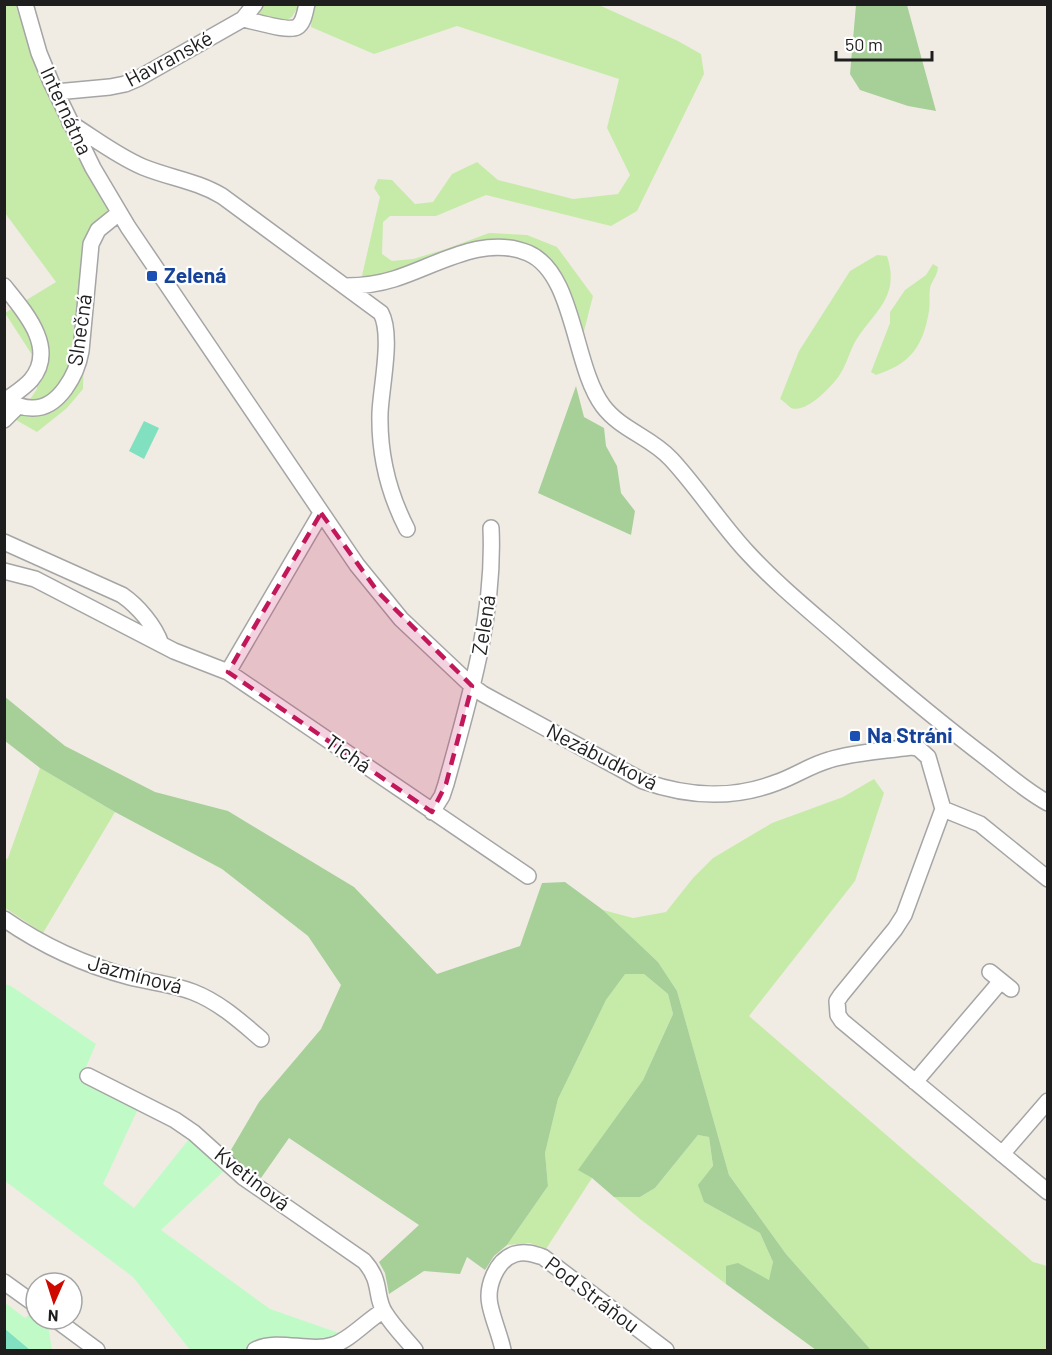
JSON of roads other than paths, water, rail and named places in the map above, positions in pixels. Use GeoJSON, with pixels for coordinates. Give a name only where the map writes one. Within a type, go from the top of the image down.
{"type":"FeatureCollection","features":[{"type":"Feature","properties":{"kind":"street","name":"Internátna"},"geometry":{"type":"LineString","coordinates":[[25,4],[39,52],[70,123],[120,213]]}},
{"type":"Feature","properties":{"kind":"street","name":"Havranské"},"geometry":{"type":"LineString","coordinates":[[56,92],[125,84],[139,78],[243,19],[255,4]]}},
{"type":"Feature","properties":{"kind":"street"},"geometry":{"type":"LineString","coordinates":[[243,19],[287,28],[297,27],[303,21],[307,4]]}},
{"type":"Feature","properties":{"kind":"street"},"geometry":{"type":"LineString","coordinates":[[70,123],[140,165],[159,173],[206,186],[377,309],[386,326],[381,434],[387,479],[407,529]]}},
{"type":"Feature","properties":{"kind":"street","name":"Slnečná"},"geometry":{"type":"LineString","coordinates":[[9,402],[34,408],[52,401],[68,385],[78,368],[91,244],[98,230],[120,213]]}},
{"type":"Feature","properties":{"kind":"street","name":"Zelená"},"geometry":{"type":"LineString","coordinates":[[120,213],[357,565],[401,619],[472,686]]}},
{"type":"Feature","properties":{"kind":"street"},"geometry":{"type":"LineString","coordinates":[[346,286],[370,285],[393,280],[485,247],[516,249],[542,262],[558,284],[594,392],[611,416],[670,458],[734,538],[768,574],[915,702],[1047,803]]}},
{"type":"Feature","properties":{"kind":"street","name":"Slnečná"},"geometry":{"type":"LineString","coordinates":[[4,286],[37,333],[41,345],[41,357],[32,379],[9,402]]}},
{"type":"Feature","properties":{"kind":"street"},"geometry":{"type":"LineString","coordinates":[[4,420],[9,402]]}},
{"type":"Feature","properties":{"kind":"street"},"geometry":{"type":"LineString","coordinates":[[228,672],[321,513]]}},
{"type":"Feature","properties":{"kind":"street","name":"Zelená"},"geometry":{"type":"LineString","coordinates":[[432,812],[446,784],[472,686],[489,604],[491,528]]}},
{"type":"Feature","properties":{"kind":"street"},"geometry":{"type":"LineString","coordinates":[[4,542],[122,595],[154,628],[161,644]]}},
{"type":"Feature","properties":{"kind":"street","name":"Tichá"},"geometry":{"type":"LineString","coordinates":[[4,571],[35,579],[161,644],[228,672],[528,876]]}},
{"type":"Feature","properties":{"kind":"street","name":"Nezábudková"},"geometry":{"type":"LineString","coordinates":[[472,686],[643,781],[667,789],[703,795],[737,794],[780,782],[827,760],[911,747],[928,757],[943,809]]}},
{"type":"Feature","properties":{"kind":"street"},"geometry":{"type":"LineString","coordinates":[[1047,879],[980,824],[943,809],[904,915],[885,943],[841,995],[836,1008],[842,1021],[1047,1192]]}},
{"type":"Feature","properties":{"kind":"street","name":"Jazmínová"},"geometry":{"type":"LineString","coordinates":[[4,919],[33,938],[82,962],[133,978],[178,987],[206,998],[261,1039]]}},
{"type":"Feature","properties":{"kind":"street"},"geometry":{"type":"LineString","coordinates":[[915,1082],[1001,981]]}},
{"type":"Feature","properties":{"kind":"street","name":"Kvetinová"},"geometry":{"type":"LineString","coordinates":[[88,1076],[175,1120],[194,1133],[243,1177],[364,1261],[377,1279],[383,1311],[415,1350]]}},
{"type":"Feature","properties":{"kind":"street"},"geometry":{"type":"LineString","coordinates":[[1002,1155],[1047,1101]]}},
{"type":"Feature","properties":{"kind":"street","name":"Pod Stráňou"},"geometry":{"type":"LineString","coordinates":[[503,1350],[489,1303],[490,1288],[495,1273],[503,1261],[515,1254],[529,1252],[543,1257],[666,1350]]}},
{"type":"Feature","properties":{"kind":"street"},"geometry":{"type":"LineString","coordinates":[[4,1282],[24,1296]]}},
{"type":"Feature","properties":{"kind":"street"},"geometry":{"type":"LineString","coordinates":[[255,1350],[270,1346],[325,1347],[334,1345],[383,1311]]}},
{"type":"Feature","properties":{"kind":"street"},"geometry":{"type":"LineString","coordinates":[[71,1331],[97,1350]]}},
{"type":"Feature","properties":{"kind":"place","name":"Zelená"},"geometry":{"type":"Point","coordinates":[152,276]}},
{"type":"Feature","properties":{"kind":"place","name":"Na Stráni"},"geometry":{"type":"Point","coordinates":[855,736]}}]}
